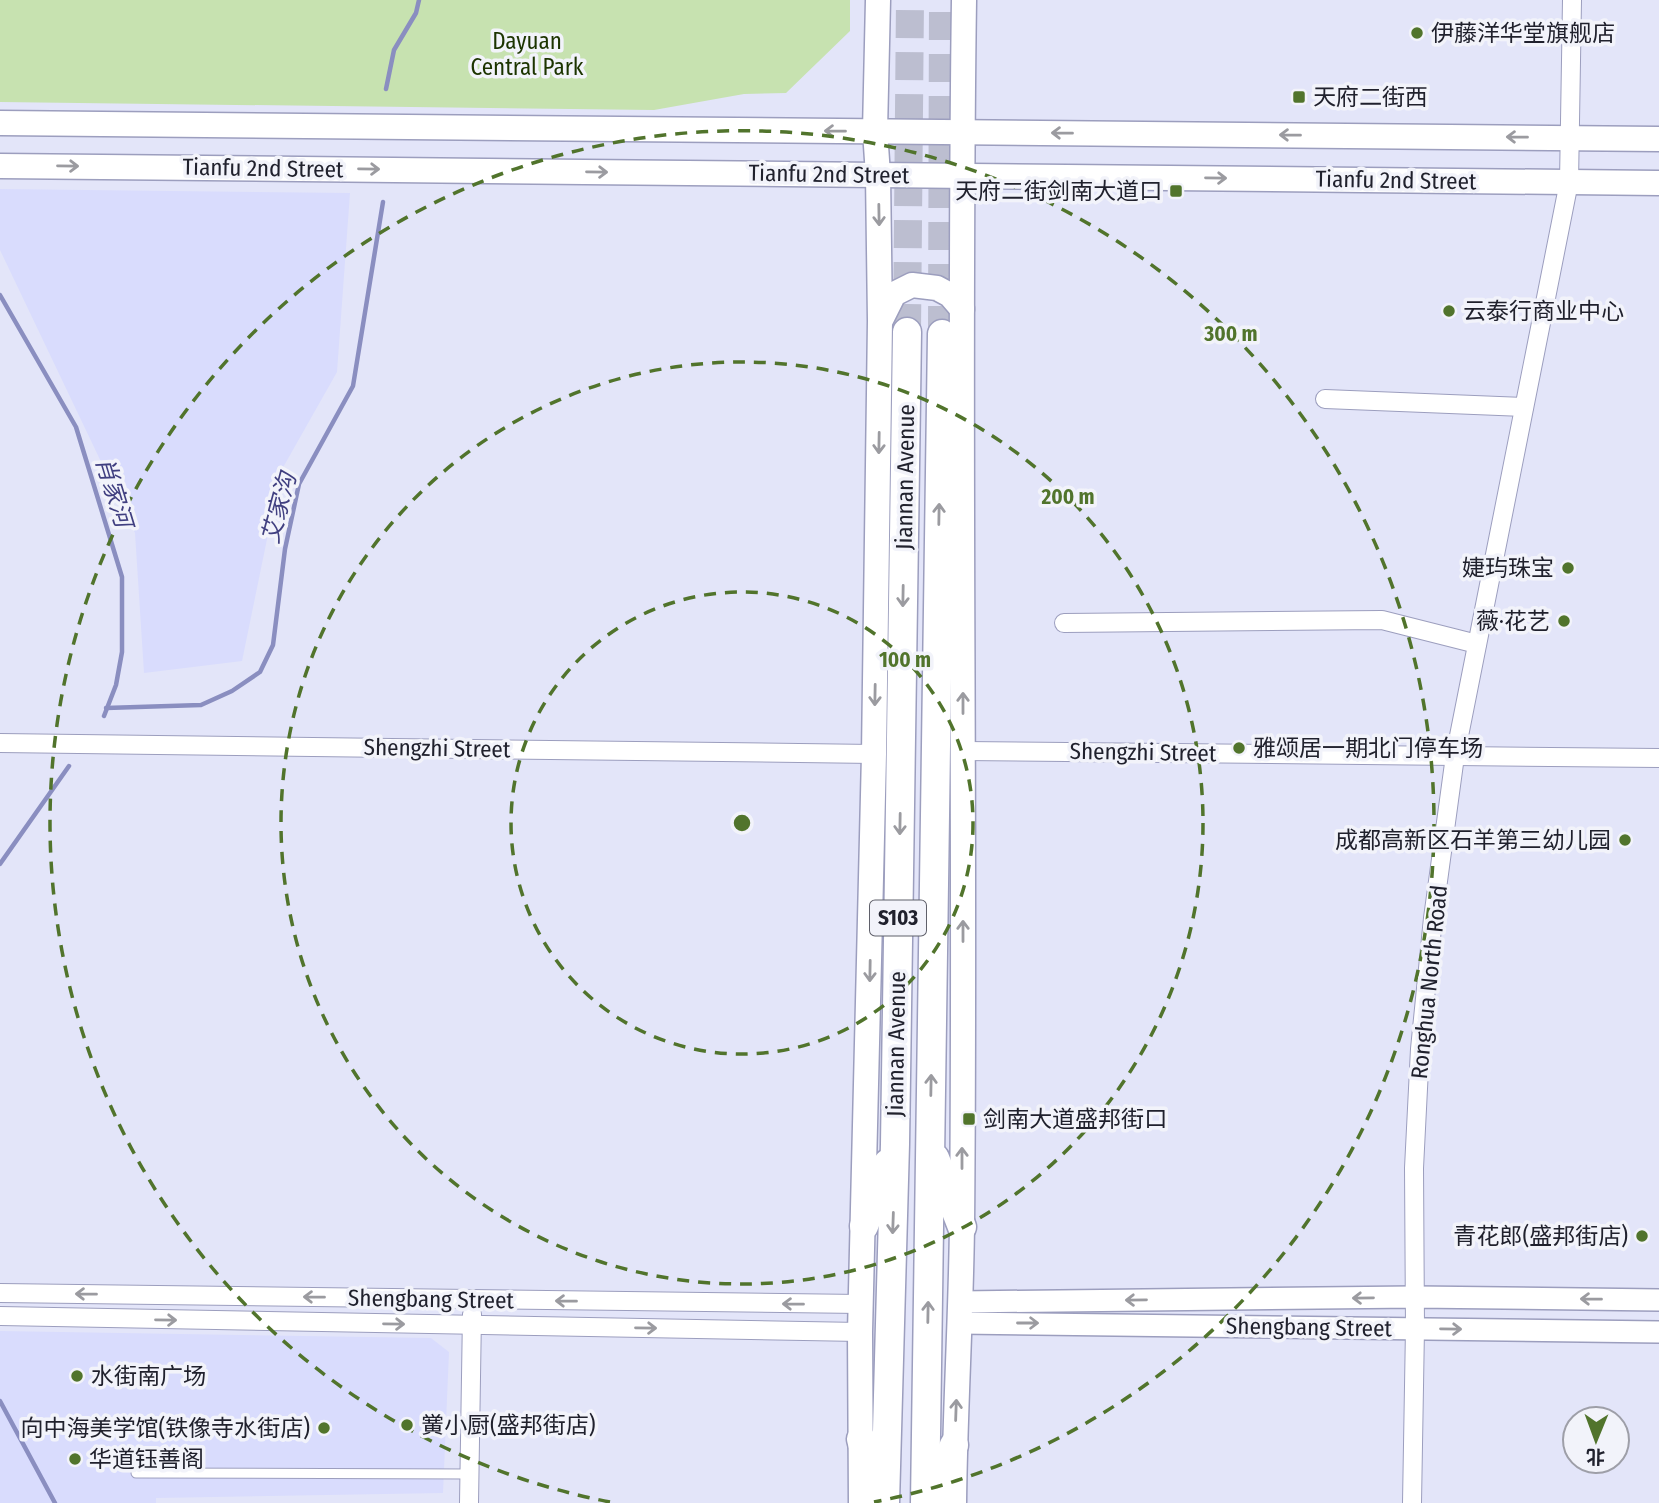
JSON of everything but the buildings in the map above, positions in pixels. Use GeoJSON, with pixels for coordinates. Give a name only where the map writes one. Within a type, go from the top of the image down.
{"type":"FeatureCollection","features":[{"type":"Feature","properties":{"kind":"highway","name":"Jiannan Avenue"},"geometry":{"type":"LineString","coordinates":[[885,1503],[895,1144],[906,332]]}},
{"type":"Feature","properties":{"kind":"highway","name":"Jiannan Avenue"},"geometry":{"type":"LineString","coordinates":[[925,1503],[942,334]]}},
{"type":"Feature","properties":{"kind":"highway"},"geometry":{"type":"LineString","coordinates":[[864,1226],[895,1144]]}},
{"type":"Feature","properties":{"kind":"highway"},"geometry":{"type":"LineString","coordinates":[[930,1144],[962,1227]]}},
{"type":"Feature","properties":{"kind":"highway"},"geometry":{"type":"LineString","coordinates":[[861,1439],[878,1503]]}},
{"type":"Feature","properties":{"kind":"highway"},"geometry":{"type":"LineString","coordinates":[[931,1503],[954,1445]]}},
{"type":"Feature","properties":{"kind":"main road"},"geometry":{"type":"LineString","coordinates":[[860,1503],[860,1332],[874,754],[880,321],[875,131],[878,0]]}},
{"type":"Feature","properties":{"kind":"main road"},"geometry":{"type":"LineString","coordinates":[[954,1503],[962,1227],[960,176],[964,0]]}},
{"type":"Feature","properties":{"kind":"main road","name":"Tianfu 2nd Street"},"geometry":{"type":"LineString","coordinates":[[0,123],[1659,139]]}},
{"type":"Feature","properties":{"kind":"main road","name":"Tianfu 2nd Street"},"geometry":{"type":"LineString","coordinates":[[0,166],[1659,183]]}},
{"type":"Feature","properties":{"kind":"main road"},"geometry":{"type":"LineString","coordinates":[[880,321],[894,294],[912,285],[937,288],[950,295],[962,309]]}},
{"type":"Feature","properties":{"kind":"street","name":"Ronghua North Road"},"geometry":{"type":"LineString","coordinates":[[1412,1503],[1414,1168],[1420,1049],[1433,918],[1455,756],[1569,182],[1572,0]]}},
{"type":"Feature","properties":{"kind":"street"},"geometry":{"type":"LineString","coordinates":[[1325,399],[1524,407]]}},
{"type":"Feature","properties":{"kind":"street"},"geometry":{"type":"LineString","coordinates":[[1064,624],[1382,620],[1477,644]]}},
{"type":"Feature","properties":{"kind":"street","name":"Shengzhi Street"},"geometry":{"type":"LineString","coordinates":[[0,743],[874,754]]}},
{"type":"Feature","properties":{"kind":"street","name":"Shengzhi Street"},"geometry":{"type":"LineString","coordinates":[[963,751],[1659,758]]}},
{"type":"Feature","properties":{"kind":"street","name":"Shengbang Street"},"geometry":{"type":"LineString","coordinates":[[0,1293],[861,1304]]}},
{"type":"Feature","properties":{"kind":"street","name":"Shengbang Street"},"geometry":{"type":"LineString","coordinates":[[960,1313],[1415,1297],[1659,1300]]}},
{"type":"Feature","properties":{"kind":"street"},"geometry":{"type":"LineString","coordinates":[[469,1503],[472,1300]]}},
{"type":"Feature","properties":{"kind":"street","name":"Shengbang Street"},"geometry":{"type":"LineString","coordinates":[[960,1313],[1415,1328],[1659,1332]]}},
{"type":"Feature","properties":{"kind":"street","name":"Shengbang Street"},"geometry":{"type":"LineString","coordinates":[[0,1317],[860,1332]]}},
{"type":"Feature","properties":{"kind":"lane"},"geometry":{"type":"LineString","coordinates":[[136,1473],[470,1474]]}},
{"type":"Feature","properties":{"kind":"shaded area"},"geometry":{"type":"Polygon","coordinates":[[[0,189],[350,193],[337,372],[281,471],[242,661],[144,673],[135,533],[0,250],[0,189]]]}},
{"type":"Feature","properties":{"kind":"shaded area"},"geometry":{"type":"Polygon","coordinates":[[[0,1331],[431,1338],[449,1352],[443,1493],[156,1498],[156,1503],[0,1503],[0,1331]]]}},
{"type":"Feature","properties":{"kind":"green space","name":"Dayuan Central Park"},"geometry":{"type":"Polygon","coordinates":[[[0,0],[850,0],[850,31],[786,93],[744,94],[654,110],[0,102],[0,0]]]}},
{"type":"Feature","properties":{"kind":"waterway","name":"艾家沟"},"geometry":{"type":"LineString","coordinates":[[386,89],[394,50],[416,13],[419,0]]}},
{"type":"Feature","properties":{"kind":"waterway","name":"艾家沟"},"geometry":{"type":"LineString","coordinates":[[106,708],[201,705],[232,691],[260,672],[273,645],[285,549],[299,484],[353,386],[383,202]]}},
{"type":"Feature","properties":{"kind":"waterway","name":"肖家河"},"geometry":{"type":"LineString","coordinates":[[0,295],[76,427],[122,577],[122,652],[116,685],[104,716]]}},
{"type":"Feature","properties":{"kind":"waterway","name":"肖家河"},"geometry":{"type":"LineString","coordinates":[[0,864],[69,766]]}},
{"type":"Feature","properties":{"kind":"waterway","name":"肖家河"},"geometry":{"type":"LineString","coordinates":[[0,1401],[55,1503]]}},
{"type":"Feature","properties":{"kind":"tunnel"},"geometry":{"type":"LineString","coordinates":[[907,332],[910,0]]}},
{"type":"Feature","properties":{"kind":"tunnel"},"geometry":{"type":"LineString","coordinates":[[942,334],[943,0]]}},
{"type":"Feature","properties":{"kind":"place","name":"伊藤洋华堂旗舰店"},"geometry":{"type":"Point","coordinates":[1417,33]}},
{"type":"Feature","properties":{"kind":"place","name":"天府二街西"},"geometry":{"type":"Point","coordinates":[1299,97]}},
{"type":"Feature","properties":{"kind":"place","name":"天府二街剑南大道口"},"geometry":{"type":"Point","coordinates":[1176,191]}},
{"type":"Feature","properties":{"kind":"place","name":"云泰行商业中心"},"geometry":{"type":"Point","coordinates":[1449,311]}},
{"type":"Feature","properties":{"kind":"place","name":"婕玙珠宝"},"geometry":{"type":"Point","coordinates":[1568,568]}},
{"type":"Feature","properties":{"kind":"place","name":"薇·花艺"},"geometry":{"type":"Point","coordinates":[1564,621]}},
{"type":"Feature","properties":{"kind":"place","name":"雅颂居一期北门停车场"},"geometry":{"type":"Point","coordinates":[1239,748]}},
{"type":"Feature","properties":{"kind":"place","name":"成都高新区石羊第三幼儿园"},"geometry":{"type":"Point","coordinates":[1625,840]}},
{"type":"Feature","properties":{"kind":"place","name":"剑南大道盛邦街口"},"geometry":{"type":"Point","coordinates":[969,1119]}},
{"type":"Feature","properties":{"kind":"place","name":"青花郎(盛邦街店)"},"geometry":{"type":"Point","coordinates":[1642,1236]}},
{"type":"Feature","properties":{"kind":"place","name":"水街南广场"},"geometry":{"type":"Point","coordinates":[77,1376]}},
{"type":"Feature","properties":{"kind":"place","name":"黉小厨(盛邦街店)"},"geometry":{"type":"Point","coordinates":[407,1425]}},
{"type":"Feature","properties":{"kind":"place","name":"向中海美学馆(铁像寺水街店)"},"geometry":{"type":"Point","coordinates":[324,1428]}},
{"type":"Feature","properties":{"kind":"place","name":"华道钰善阁"},"geometry":{"type":"Point","coordinates":[75,1459]}}]}
